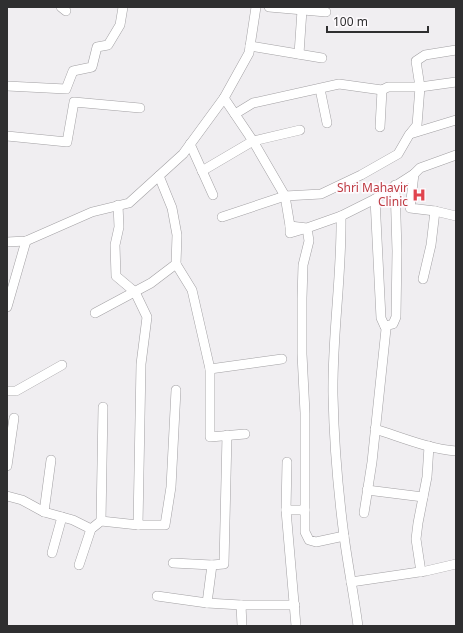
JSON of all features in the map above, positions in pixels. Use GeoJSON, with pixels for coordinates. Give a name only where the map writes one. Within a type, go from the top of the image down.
{"type":"FeatureCollection","features":[{"type":"Feature","properties":{"kind":"street"},"geometry":{"type":"LineString","coordinates":[[7,86],[66,89],[73,71],[92,67],[97,46],[108,45],[120,25],[123,7]]}},
{"type":"Feature","properties":{"kind":"street"},"geometry":{"type":"LineString","coordinates":[[7,242],[26,241],[92,212],[129,203],[183,154],[224,98],[250,53],[256,7]]}},
{"type":"Feature","properties":{"kind":"street"},"geometry":{"type":"LineString","coordinates":[[269,7],[326,12]]}},
{"type":"Feature","properties":{"kind":"street"},"geometry":{"type":"LineString","coordinates":[[299,54],[302,10]]}},
{"type":"Feature","properties":{"kind":"street"},"geometry":{"type":"LineString","coordinates":[[250,46],[322,58]]}},
{"type":"Feature","properties":{"kind":"street"},"geometry":{"type":"LineString","coordinates":[[222,217],[285,196],[321,194],[361,175],[398,154],[409,135],[417,125],[420,87],[416,61],[425,55],[456,50]]}},
{"type":"Feature","properties":{"kind":"street"},"geometry":{"type":"LineString","coordinates":[[235,114],[254,103],[340,84],[382,90],[388,88],[420,87],[456,82]]}},
{"type":"Feature","properties":{"kind":"street"},"geometry":{"type":"LineString","coordinates":[[320,89],[327,124]]}},
{"type":"Feature","properties":{"kind":"street"},"geometry":{"type":"LineString","coordinates":[[380,127],[382,90]]}},
{"type":"Feature","properties":{"kind":"street"},"geometry":{"type":"LineString","coordinates":[[224,98],[253,141],[285,196],[290,226],[307,228],[341,216],[375,199],[414,174],[420,168],[456,155]]}},
{"type":"Feature","properties":{"kind":"street"},"geometry":{"type":"LineString","coordinates":[[7,136],[67,142],[74,102],[140,108]]}},
{"type":"Feature","properties":{"kind":"street"},"geometry":{"type":"LineString","coordinates":[[409,135],[456,120]]}},
{"type":"Feature","properties":{"kind":"street"},"geometry":{"type":"LineString","coordinates":[[202,171],[253,141],[300,130]]}},
{"type":"Feature","properties":{"kind":"street"},"geometry":{"type":"LineString","coordinates":[[190,144],[212,195]]}},
{"type":"Feature","properties":{"kind":"street"},"geometry":{"type":"LineString","coordinates":[[414,174],[410,208],[435,211],[456,216]]}},
{"type":"Feature","properties":{"kind":"street"},"geometry":{"type":"LineString","coordinates":[[159,176],[172,208],[177,235],[176,264],[192,290],[210,369],[210,437],[245,434]]}},
{"type":"Feature","properties":{"kind":"street"},"geometry":{"type":"LineString","coordinates":[[385,326],[393,324],[396,317],[397,251],[395,185]]}},
{"type":"Feature","properties":{"kind":"street"},"geometry":{"type":"LineString","coordinates":[[364,513],[386,329],[381,318],[375,199]]}},
{"type":"Feature","properties":{"kind":"street"},"geometry":{"type":"LineString","coordinates":[[118,205],[120,227],[115,245],[116,276],[135,292],[147,317],[141,364],[138,525]]}},
{"type":"Feature","properties":{"kind":"street"},"geometry":{"type":"LineString","coordinates":[[423,279],[431,245],[435,211]]}},
{"type":"Feature","properties":{"kind":"street"},"geometry":{"type":"LineString","coordinates":[[341,216],[342,248],[335,325],[333,394],[344,536],[358,626]]}},
{"type":"Feature","properties":{"kind":"street"},"geometry":{"type":"LineString","coordinates":[[307,228],[309,241],[304,265],[302,298],[302,354],[306,413],[305,532],[309,540],[316,542],[344,536]]}},
{"type":"Feature","properties":{"kind":"street"},"geometry":{"type":"LineString","coordinates":[[7,308],[26,241]]}},
{"type":"Feature","properties":{"kind":"street"},"geometry":{"type":"LineString","coordinates":[[95,313],[151,283],[176,264]]}},
{"type":"Feature","properties":{"kind":"street"},"geometry":{"type":"LineString","coordinates":[[210,369],[282,359]]}},
{"type":"Feature","properties":{"kind":"street"},"geometry":{"type":"LineString","coordinates":[[7,391],[16,391],[62,365]]}},
{"type":"Feature","properties":{"kind":"street"},"geometry":{"type":"LineString","coordinates":[[79,565],[91,529],[101,521],[138,525],[165,525],[171,487],[176,390]]}},
{"type":"Feature","properties":{"kind":"street"},"geometry":{"type":"LineString","coordinates":[[101,521],[103,406]]}},
{"type":"Feature","properties":{"kind":"street"},"geometry":{"type":"LineString","coordinates":[[8,460],[14,418]]}},
{"type":"Feature","properties":{"kind":"street"},"geometry":{"type":"LineString","coordinates":[[375,429],[429,446],[456,451]]}},
{"type":"Feature","properties":{"kind":"street"},"geometry":{"type":"LineString","coordinates":[[173,563],[212,565],[224,564],[227,435]]}},
{"type":"Feature","properties":{"kind":"street"},"geometry":{"type":"LineString","coordinates":[[421,572],[416,539],[427,472],[429,446]]}},
{"type":"Feature","properties":{"kind":"street"},"geometry":{"type":"LineString","coordinates":[[44,512],[51,460]]}},
{"type":"Feature","properties":{"kind":"street"},"geometry":{"type":"LineString","coordinates":[[287,462],[286,510],[296,626]]}},
{"type":"Feature","properties":{"kind":"street"},"geometry":{"type":"LineString","coordinates":[[367,490],[423,497]]}},
{"type":"Feature","properties":{"kind":"street"},"geometry":{"type":"LineString","coordinates":[[7,496],[22,500],[44,512],[73,520],[91,529]]}},
{"type":"Feature","properties":{"kind":"street"},"geometry":{"type":"LineString","coordinates":[[286,510],[305,510]]}},
{"type":"Feature","properties":{"kind":"street"},"geometry":{"type":"LineString","coordinates":[[52,553],[62,517]]}},
{"type":"Feature","properties":{"kind":"street"},"geometry":{"type":"LineString","coordinates":[[351,582],[421,572],[456,564]]}},
{"type":"Feature","properties":{"kind":"street"},"geometry":{"type":"LineString","coordinates":[[207,603],[212,565]]}},
{"type":"Feature","properties":{"kind":"street"},"geometry":{"type":"LineString","coordinates":[[158,596],[207,603],[295,606]]}},
{"type":"Feature","properties":{"kind":"street"},"geometry":{"type":"LineString","coordinates":[[241,605],[242,626]]}},
{"type":"Feature","properties":{"kind":"place","name":"Shri Mahavir Clinic"},"geometry":{"type":"Point","coordinates":[419,195]}}]}
